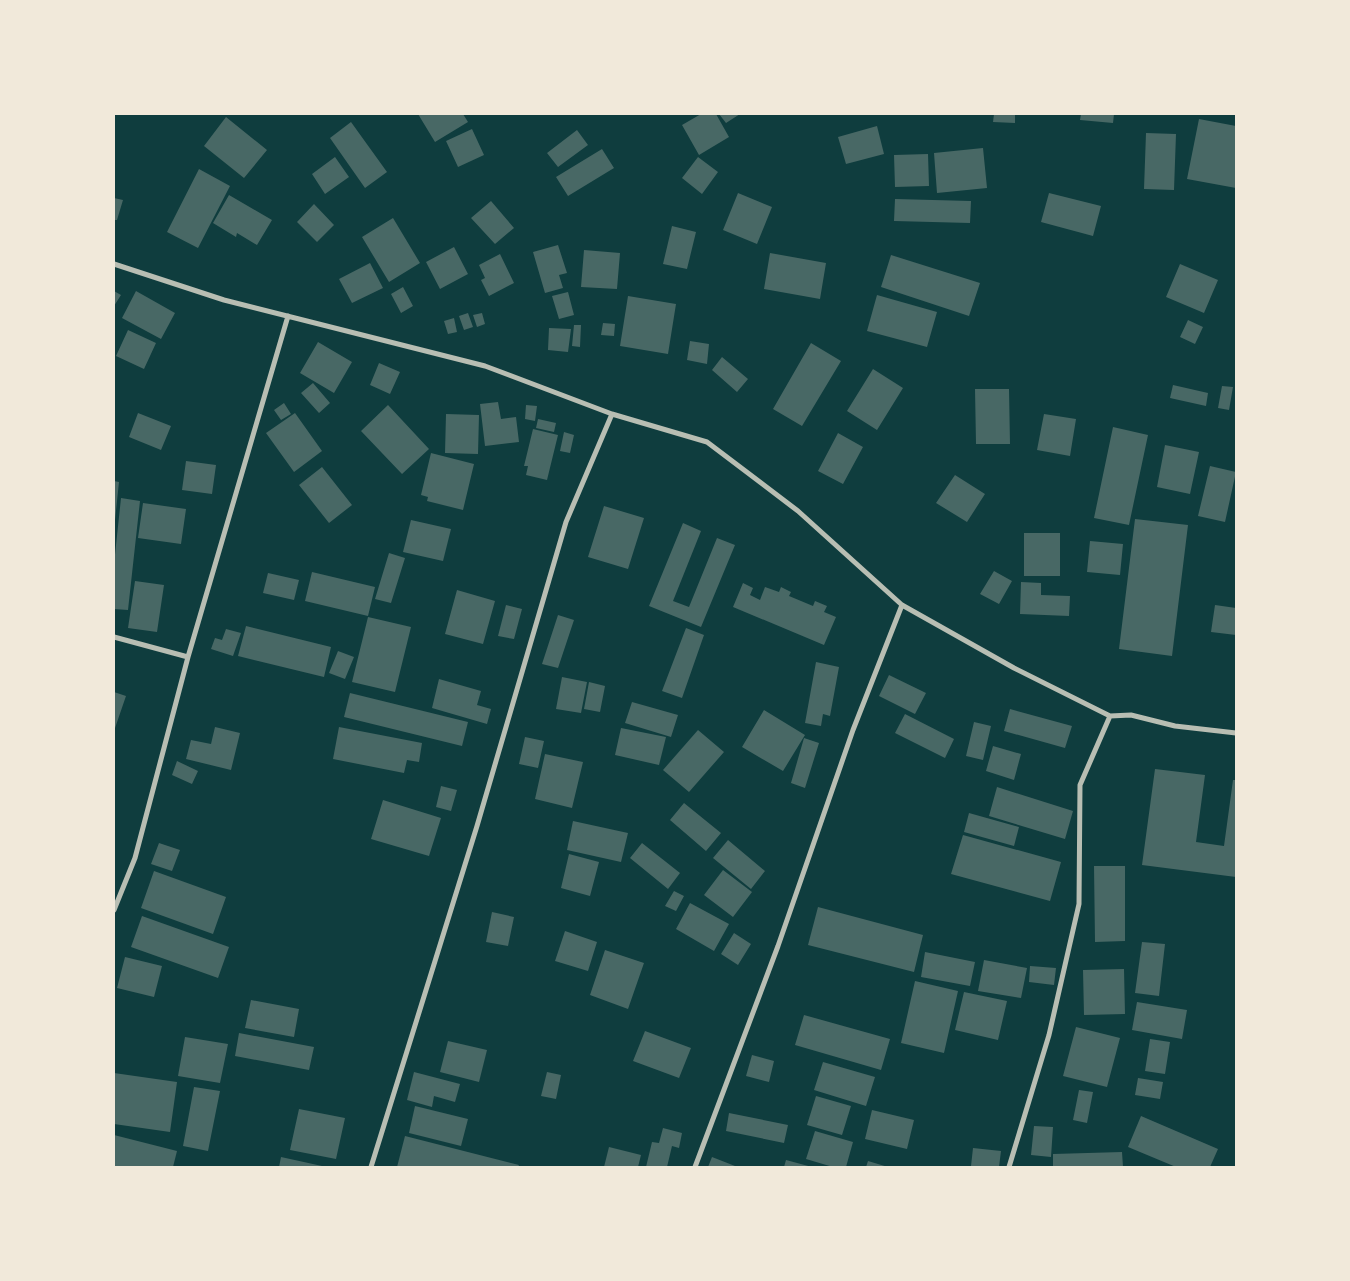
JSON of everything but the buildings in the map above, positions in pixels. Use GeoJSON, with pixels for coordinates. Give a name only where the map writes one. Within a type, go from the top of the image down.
{"type":"FeatureCollection","features":[{"type":"Feature","properties":{"kind":"street"},"geometry":{"type":"LineString","coordinates":[[114,264],[224,300],[485,366],[612,414],[707,442],[798,511],[902,605],[1014,668],[1110,716],[1131,715],[1175,726],[1236,733]]}},
{"type":"Feature","properties":{"kind":"street"},"geometry":{"type":"LineString","coordinates":[[114,910],[135,858],[188,657],[288,316]]}},
{"type":"Feature","properties":{"kind":"street"},"geometry":{"type":"LineString","coordinates":[[371,1167],[477,826],[566,522],[612,414]]}},
{"type":"Feature","properties":{"kind":"street"},"geometry":{"type":"LineString","coordinates":[[695,1167],[778,946],[853,730],[902,605]]}},
{"type":"Feature","properties":{"kind":"street"},"geometry":{"type":"LineString","coordinates":[[114,637],[188,657]]}},
{"type":"Feature","properties":{"kind":"street"},"geometry":{"type":"LineString","coordinates":[[1009,1167],[1049,1035],[1079,904],[1080,785],[1110,716]]}}]}
